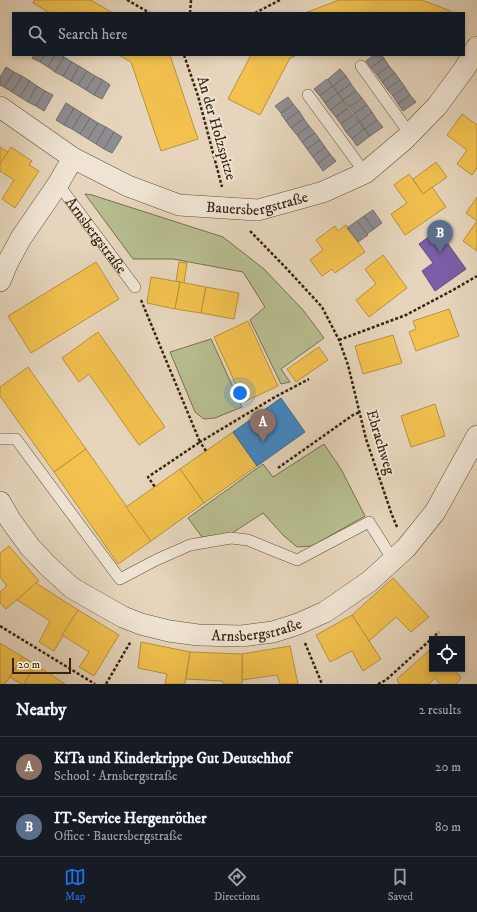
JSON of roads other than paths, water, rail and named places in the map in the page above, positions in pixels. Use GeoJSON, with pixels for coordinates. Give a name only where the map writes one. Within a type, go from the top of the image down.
{"type":"FeatureCollection","features":[{"type":"Feature","properties":{"kind":"street","name":"Bauersbergstraße"},"geometry":{"type":"LineString","coordinates":[[0,106],[73,158],[128,186],[179,205],[258,210],[323,192],[366,172],[410,134],[437,106],[465,68],[477,47]]}},
{"type":"Feature","properties":{"kind":"street","name":"Arnsbergstraße"},"geometry":{"type":"LineString","coordinates":[[0,281],[21,238],[58,184],[73,158]]}},
{"type":"Feature","properties":{"kind":"street","name":"Arnsbergstraße"},"geometry":{"type":"LineString","coordinates":[[0,502],[11,521],[30,547],[48,566],[72,588],[123,617],[141,624],[169,631],[198,635],[242,636],[273,632],[298,624],[325,612],[370,581],[400,554],[435,512],[477,436]]}},
{"type":"Feature","properties":{"kind":"lane"},"geometry":{"type":"LineString","coordinates":[[361,66],[410,134]]}},
{"type":"Feature","properties":{"kind":"lane"},"geometry":{"type":"LineString","coordinates":[[308,95],[366,172]]}},
{"type":"Feature","properties":{"kind":"lane","name":"Arnsbergstraße"},"geometry":{"type":"LineString","coordinates":[[58,184],[135,287]]}},
{"type":"Feature","properties":{"kind":"lane"},"geometry":{"type":"LineString","coordinates":[[0,439],[16,439],[120,579],[156,560],[190,545],[231,538],[248,540],[297,560],[369,522],[400,554]]}},
{"type":"Feature","properties":{"kind":"place","name":"IT-Service Hergenröther"},"geometry":{"type":"Point","coordinates":[440,253]}},
{"type":"Feature","properties":{"kind":"place","name":"KiTa und Kinderkrippe Gut Deutschhof"},"geometry":{"type":"Point","coordinates":[263,442]}}]}
